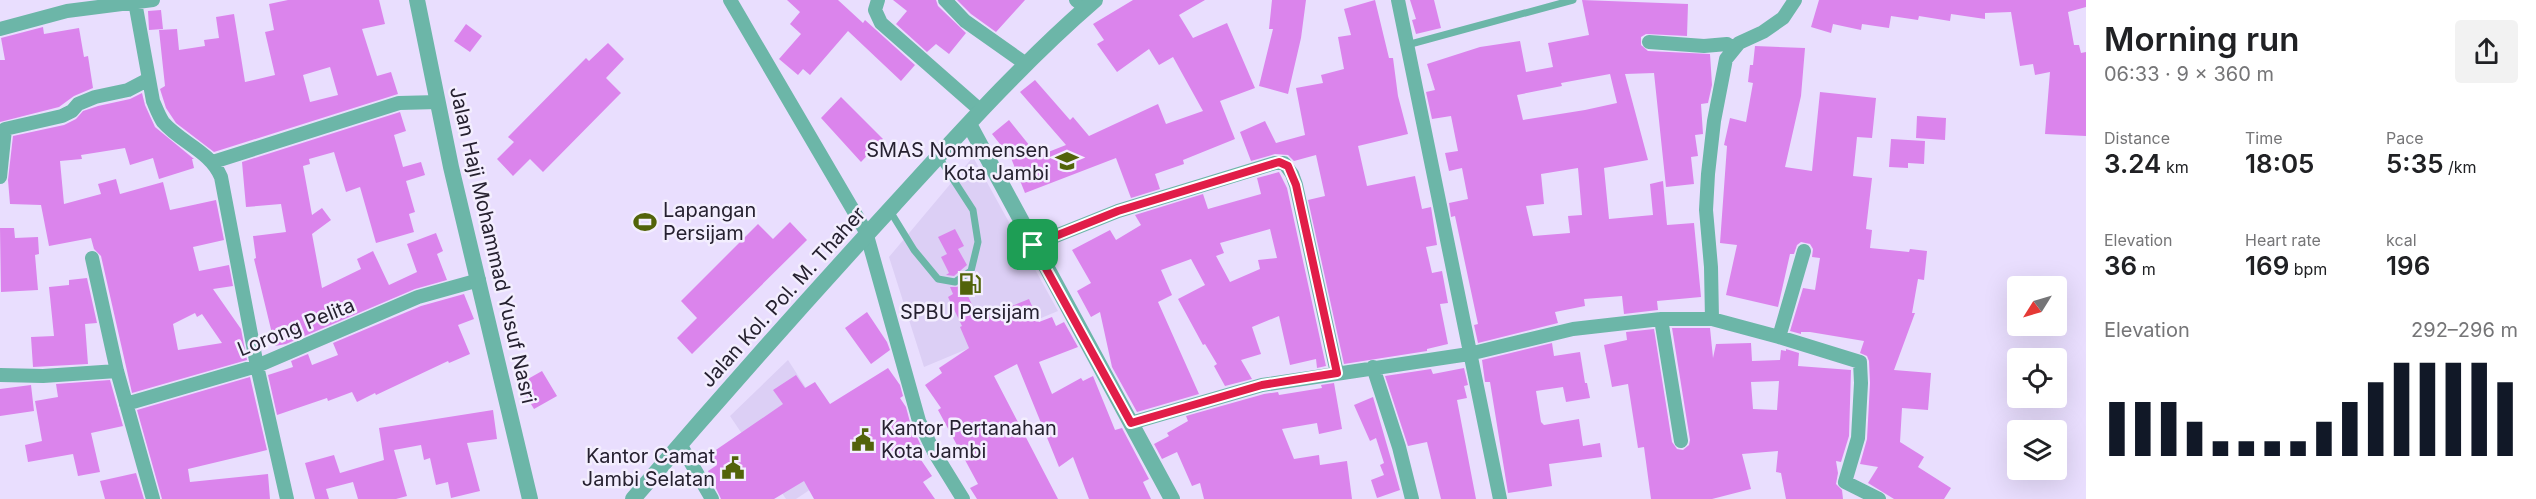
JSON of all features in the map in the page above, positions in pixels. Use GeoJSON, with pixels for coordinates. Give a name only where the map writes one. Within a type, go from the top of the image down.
{"type":"FeatureCollection","features":[{"type":"Feature","properties":{"kind":"street"},"geometry":{"type":"LineString","coordinates":[[0,29],[67,6],[153,0]]}},
{"type":"Feature","properties":{"kind":"street"},"geometry":{"type":"LineString","coordinates":[[730,0],[866,232],[919,421],[934,452],[963,499]]}},
{"type":"Feature","properties":{"kind":"street"},"geometry":{"type":"LineString","coordinates":[[878,0],[875,10],[881,23],[980,110]]}},
{"type":"Feature","properties":{"kind":"street"},"geometry":{"type":"LineString","coordinates":[[945,0],[965,21],[1026,64]]}},
{"type":"Feature","properties":{"kind":"street"},"geometry":{"type":"LineString","coordinates":[[1398,0],[1500,499]]}},
{"type":"Feature","properties":{"kind":"street"},"geometry":{"type":"LineString","coordinates":[[1712,320],[1711,267],[1706,210],[1714,121],[1726,59],[1739,43],[1763,32],[1783,18],[1795,0]]}},
{"type":"Feature","properties":{"kind":"street","name":"Jalan Haji Mohammad Yusuf Nasri"},"geometry":{"type":"LineString","coordinates":[[420,1],[451,167],[530,499]]}},
{"type":"Feature","properties":{"kind":"street"},"geometry":{"type":"LineString","coordinates":[[135,2],[153,101],[162,121],[213,162],[221,177],[257,366],[287,499]]}},
{"type":"Feature","properties":{"kind":"street","name":"Jalan Kol. Pol. M. Thaher"},"geometry":{"type":"LineString","coordinates":[[633,499],[866,232],[980,110],[1086,3]]}},
{"type":"Feature","properties":{"kind":"street"},"geometry":{"type":"LineString","coordinates":[[1649,42],[1704,46],[1727,44],[1734,49]]}},
{"type":"Feature","properties":{"kind":"street"},"geometry":{"type":"LineString","coordinates":[[0,177],[5,129],[62,116],[72,111],[78,104],[94,97],[128,90],[149,79]]}},
{"type":"Feature","properties":{"kind":"street"},"geometry":{"type":"LineString","coordinates":[[213,162],[399,103],[438,102]]}},
{"type":"Feature","properties":{"kind":"street"},"geometry":{"type":"LineString","coordinates":[[969,124],[1172,499]]}},
{"type":"Feature","properties":{"kind":"street"},"geometry":{"type":"LineString","coordinates":[[1033,245],[1118,211],[1275,163],[1284,163],[1296,185],[1337,373]]}},
{"type":"Feature","properties":{"kind":"street"},"geometry":{"type":"LineString","coordinates":[[1779,337],[1804,251]]}},
{"type":"Feature","properties":{"kind":"street"},"geometry":{"type":"LineString","coordinates":[[92,258],[117,371],[153,499]]}},
{"type":"Feature","properties":{"kind":"street","name":"Lorong Pelita"},"geometry":{"type":"LineString","coordinates":[[126,404],[257,366],[418,297],[479,280]]}},
{"type":"Feature","properties":{"kind":"street"},"geometry":{"type":"LineString","coordinates":[[1661,319],[1681,441]]}},
{"type":"Feature","properties":{"kind":"street"},"geometry":{"type":"LineString","coordinates":[[1131,423],[1262,385],[1469,354],[1573,329],[1661,319],[1712,320],[1779,337],[1860,362],[1858,438],[1845,482],[1879,499]]}},
{"type":"Feature","properties":{"kind":"street"},"geometry":{"type":"LineString","coordinates":[[1373,367],[1399,447],[1412,499]]}},
{"type":"Feature","properties":{"kind":"street"},"geometry":{"type":"LineString","coordinates":[[0,375],[23,377],[117,371]]}},
{"type":"Feature","properties":{"kind":"street"},"geometry":{"type":"LineString","coordinates":[[680,444],[712,499]]}},
{"type":"Feature","properties":{"kind":"lane"},"geometry":{"type":"LineString","coordinates":[[1407,45],[1573,0]]}},
{"type":"Feature","properties":{"kind":"lane"},"geometry":{"type":"LineString","coordinates":[[889,210],[914,250],[938,279],[955,282],[971,271],[978,242],[973,210],[938,156]]}},
{"type":"Feature","properties":{"kind":"shaded area","name":"SPBU Persijam"},"geometry":{"type":"Polygon","coordinates":[[[973,157],[1058,311],[924,367],[889,257],[973,157]]]}},
{"type":"Feature","properties":{"kind":"shaded area"},"geometry":{"type":"Polygon","coordinates":[[[788,360],[853,461],[796,499],[786,499],[730,416],[788,360]]]}},
{"type":"Feature","properties":{"kind":"building"},"geometry":{"type":"Polygon","coordinates":[[[288,0],[379,0],[385,24],[362,29],[377,76],[391,72],[398,94],[214,152],[176,123],[166,108],[160,89],[165,86],[159,30],[177,29],[179,50],[205,46],[204,40],[219,38],[216,17],[234,14],[245,82],[275,75],[265,32],[274,30],[269,4],[288,0]],[[330,67],[303,75],[310,102],[338,95],[330,67]]]}},
{"type":"Feature","properties":{"kind":"building"},"geometry":{"type":"Polygon","coordinates":[[[787,0],[838,0],[863,23],[865,20],[915,65],[901,81],[848,31],[810,75],[803,69],[798,75],[779,59],[801,34],[790,24],[800,12],[787,0]]]}},
{"type":"Feature","properties":{"kind":"building"},"geometry":{"type":"Polygon","coordinates":[[[893,0],[936,0],[938,6],[966,33],[949,54],[936,44],[927,52],[896,24],[907,11],[893,0]]]}},
{"type":"Feature","properties":{"kind":"building"},"geometry":{"type":"Polygon","coordinates":[[[957,0],[1025,0],[996,32],[971,14],[957,0]]]}},
{"type":"Feature","properties":{"kind":"building"},"geometry":{"type":"Polygon","coordinates":[[[1133,0],[1205,0],[1179,15],[1193,38],[1227,23],[1255,88],[1220,101],[1235,139],[1183,160],[1184,164],[1155,174],[1160,189],[1131,198],[1116,158],[1025,193],[1011,158],[992,134],[1009,120],[1038,156],[1066,145],[1020,92],[1035,80],[1070,120],[1073,117],[1089,136],[1158,104],[1166,124],[1203,111],[1173,57],[1159,65],[1149,49],[1117,72],[1097,44],[1104,40],[1093,24],[1133,0]]]}},
{"type":"Feature","properties":{"kind":"building"},"geometry":{"type":"Polygon","coordinates":[[[1272,0],[1306,0],[1301,38],[1288,94],[1259,86],[1273,29],[1269,29],[1272,0]]]}},
{"type":"Feature","properties":{"kind":"building"},"geometry":{"type":"Polygon","coordinates":[[[1375,0],[1389,58],[1393,58],[1398,96],[1408,134],[1358,146],[1367,186],[1415,176],[1422,209],[1431,207],[1437,245],[1426,247],[1432,273],[1442,271],[1448,303],[1440,304],[1448,344],[1427,349],[1427,351],[1344,364],[1308,200],[1325,196],[1316,155],[1294,161],[1288,155],[1275,154],[1251,161],[1240,132],[1265,121],[1276,143],[1305,135],[1296,88],[1323,83],[1321,75],[1344,69],[1338,37],[1351,35],[1344,9],[1375,0]]]}},
{"type":"Feature","properties":{"kind":"building"},"geometry":{"type":"Polygon","coordinates":[[[1410,0],[1434,0],[1441,28],[1416,34],[1412,20],[1416,19],[1410,0]]]}},
{"type":"Feature","properties":{"kind":"building"},"geometry":{"type":"Polygon","coordinates":[[[1582,0],[1688,4],[1687,36],[1646,34],[1641,37],[1641,45],[1648,51],[1710,54],[1712,85],[1708,103],[1701,104],[1703,134],[1695,135],[1698,156],[1691,157],[1694,184],[1666,187],[1654,73],[1625,74],[1648,160],[1604,168],[1609,219],[1653,215],[1650,184],[1663,181],[1667,225],[1694,223],[1701,297],[1657,301],[1658,310],[1624,314],[1622,296],[1584,299],[1585,306],[1555,312],[1558,323],[1478,343],[1474,325],[1478,324],[1455,216],[1451,217],[1449,203],[1468,199],[1462,168],[1449,171],[1445,153],[1458,151],[1451,116],[1432,119],[1426,92],[1435,90],[1427,64],[1480,47],[1520,41],[1526,72],[1553,67],[1548,43],[1589,35],[1582,0]],[[1610,74],[1561,83],[1562,86],[1517,95],[1523,120],[1617,103],[1610,74]],[[1578,168],[1541,174],[1544,204],[1526,206],[1533,236],[1570,233],[1568,216],[1582,215],[1578,168]]]}},
{"type":"Feature","properties":{"kind":"building"},"geometry":{"type":"Polygon","coordinates":[[[1819,0],[2086,0],[2086,7],[2068,12],[2074,45],[2079,45],[2081,53],[2086,52],[2086,136],[2045,134],[2050,72],[2035,75],[2033,64],[2020,66],[2011,12],[1985,13],[1985,19],[1951,14],[1950,21],[1919,16],[1918,20],[1891,16],[1889,28],[1862,24],[1861,30],[1833,24],[1831,33],[1811,27],[1819,0]]]}},
{"type":"Feature","properties":{"kind":"building"},"geometry":{"type":"Polygon","coordinates":[[[161,10],[163,29],[149,30],[148,11],[161,10]]]}},
{"type":"Feature","properties":{"kind":"building"},"geometry":{"type":"Polygon","coordinates":[[[466,24],[482,36],[470,52],[454,41],[466,24]]]}},
{"type":"Feature","properties":{"kind":"building"},"geometry":{"type":"Polygon","coordinates":[[[43,27],[44,34],[79,28],[84,57],[88,56],[93,88],[74,96],[59,107],[0,122],[0,60],[5,60],[1,38],[43,27]]]}},
{"type":"Feature","properties":{"kind":"building"},"geometry":{"type":"Polygon","coordinates":[[[608,43],[624,59],[606,78],[621,93],[543,172],[530,159],[513,176],[497,159],[514,142],[508,137],[586,58],[589,61],[608,43]]]}},
{"type":"Feature","properties":{"kind":"building"},"geometry":{"type":"Polygon","coordinates":[[[1755,46],[1805,48],[1801,96],[1785,167],[1812,171],[1820,92],[1876,98],[1872,138],[1857,137],[1853,176],[1872,178],[1866,229],[1872,230],[1870,248],[1909,252],[1910,249],[1927,251],[1924,280],[1918,279],[1912,313],[1915,313],[1894,370],[1931,373],[1928,410],[1902,408],[1900,442],[1924,457],[1918,467],[1951,488],[1944,499],[1894,499],[1868,483],[1878,467],[1860,464],[1867,439],[1870,383],[1869,361],[1867,356],[1860,353],[1864,341],[1790,331],[1803,288],[1815,290],[1820,258],[1812,257],[1813,249],[1810,244],[1801,242],[1797,245],[1794,254],[1790,254],[1778,307],[1726,295],[1737,245],[1720,243],[1727,146],[1724,145],[1730,118],[1746,122],[1753,83],[1748,82],[1750,65],[1753,65],[1755,46]]]}},
{"type":"Feature","properties":{"kind":"building"},"geometry":{"type":"Polygon","coordinates":[[[142,93],[155,127],[194,159],[192,159],[194,168],[159,179],[153,158],[130,165],[125,148],[81,155],[82,159],[60,161],[64,204],[101,194],[98,184],[116,179],[120,194],[163,182],[170,210],[216,200],[224,240],[193,247],[199,271],[229,265],[233,286],[213,289],[241,329],[247,360],[132,393],[101,256],[94,249],[91,238],[49,246],[41,205],[10,204],[8,180],[13,136],[64,125],[76,119],[83,111],[130,99],[142,93]],[[195,313],[173,324],[178,350],[222,343],[202,314],[197,317],[195,313]]]}},
{"type":"Feature","properties":{"kind":"building"},"geometry":{"type":"Polygon","coordinates":[[[841,97],[883,139],[861,162],[821,118],[841,97]]]}},
{"type":"Feature","properties":{"kind":"building"},"geometry":{"type":"Polygon","coordinates":[[[400,112],[406,131],[394,135],[403,167],[421,162],[425,175],[406,181],[415,212],[409,214],[414,232],[376,243],[360,187],[346,192],[334,152],[309,159],[310,164],[303,166],[312,215],[322,208],[331,220],[312,234],[322,288],[361,269],[357,259],[373,251],[389,285],[417,272],[407,244],[436,233],[443,251],[437,254],[447,280],[415,289],[286,344],[275,346],[254,259],[256,258],[253,236],[286,232],[281,204],[246,207],[242,162],[400,112]]]}},
{"type":"Feature","properties":{"kind":"building"},"geometry":{"type":"Polygon","coordinates":[[[1917,116],[1946,118],[1945,140],[1916,138],[1917,116]]]}},
{"type":"Feature","properties":{"kind":"building"},"geometry":{"type":"Polygon","coordinates":[[[1891,139],[1925,141],[1924,164],[1908,163],[1908,168],[1889,167],[1891,139]]]}},
{"type":"Feature","properties":{"kind":"building"},"geometry":{"type":"Polygon","coordinates":[[[1279,172],[1287,188],[1326,366],[1317,368],[1316,359],[1290,365],[1279,316],[1252,327],[1261,354],[1241,360],[1252,379],[1225,386],[1214,366],[1217,364],[1205,344],[1203,345],[1178,299],[1205,285],[1191,259],[1161,270],[1172,295],[1158,302],[1199,394],[1137,412],[1112,367],[1100,312],[1091,317],[1077,291],[1091,283],[1072,250],[1110,230],[1116,240],[1141,225],[1135,215],[1203,194],[1208,209],[1261,194],[1257,178],[1279,172]],[[1270,229],[1220,243],[1224,253],[1216,256],[1230,282],[1260,269],[1258,260],[1277,258],[1270,229]]]}},
{"type":"Feature","properties":{"kind":"building"},"geometry":{"type":"Polygon","coordinates":[[[790,222],[807,240],[692,354],[677,338],[697,318],[681,301],[758,224],[773,239],[790,222]]]}},
{"type":"Feature","properties":{"kind":"building"},"geometry":{"type":"Polygon","coordinates":[[[0,228],[14,228],[15,238],[38,237],[39,254],[35,255],[38,290],[1,292],[0,228]]]}},
{"type":"Feature","properties":{"kind":"building"},"geometry":{"type":"Polygon","coordinates":[[[955,229],[964,246],[958,249],[967,265],[954,276],[946,275],[949,273],[941,257],[947,254],[938,237],[955,229]]]}},
{"type":"Feature","properties":{"kind":"building"},"geometry":{"type":"Polygon","coordinates":[[[87,278],[97,323],[85,324],[88,364],[33,367],[31,337],[54,336],[49,287],[69,285],[69,280],[87,278]]]}},
{"type":"Feature","properties":{"kind":"building"},"geometry":{"type":"Polygon","coordinates":[[[968,280],[971,287],[965,290],[979,319],[1029,299],[1039,322],[1052,317],[1056,326],[1064,322],[1078,347],[1039,362],[1052,394],[1081,378],[1083,381],[1093,376],[1115,430],[1122,428],[1149,479],[1143,482],[1151,499],[1089,499],[1073,457],[1059,467],[1017,364],[994,376],[1058,499],[977,499],[970,488],[978,484],[938,410],[941,408],[925,385],[942,373],[939,368],[969,348],[960,327],[962,326],[948,297],[953,294],[950,287],[957,287],[968,280]]]}},
{"type":"Feature","properties":{"kind":"building"},"geometry":{"type":"Polygon","coordinates":[[[464,294],[474,319],[458,325],[470,354],[449,363],[448,361],[357,402],[352,392],[277,415],[268,375],[293,367],[291,361],[308,354],[312,365],[338,355],[333,343],[421,306],[464,294]]]}},
{"type":"Feature","properties":{"kind":"building"},"geometry":{"type":"Polygon","coordinates":[[[867,312],[890,350],[871,364],[845,328],[867,312]]]}},
{"type":"Feature","properties":{"kind":"building"},"geometry":{"type":"Polygon","coordinates":[[[1672,328],[1710,328],[1713,358],[1716,344],[1751,343],[1752,361],[1780,360],[1781,350],[1786,351],[1786,349],[1799,353],[1798,366],[1851,370],[1849,436],[1841,462],[1836,461],[1838,473],[1836,484],[1842,490],[1843,499],[1786,499],[1781,473],[1776,472],[1778,451],[1742,454],[1751,489],[1712,499],[1651,499],[1644,447],[1638,448],[1628,384],[1612,387],[1604,345],[1627,340],[1626,332],[1654,329],[1672,442],[1677,449],[1683,450],[1689,445],[1672,328]],[[1779,381],[1751,382],[1753,409],[1777,410],[1779,381]]]}},
{"type":"Feature","properties":{"kind":"building"},"geometry":{"type":"Polygon","coordinates":[[[1552,343],[1554,356],[1580,352],[1590,398],[1566,402],[1563,387],[1536,391],[1541,422],[1544,425],[1579,419],[1583,446],[1600,443],[1602,457],[1549,464],[1552,486],[1508,493],[1490,382],[1485,382],[1482,360],[1552,343]]]}},
{"type":"Feature","properties":{"kind":"building"},"geometry":{"type":"Polygon","coordinates":[[[888,368],[900,385],[903,396],[900,398],[906,407],[923,450],[917,454],[932,476],[923,482],[935,499],[814,499],[804,481],[774,499],[721,499],[708,471],[717,465],[710,454],[783,404],[773,390],[796,375],[805,388],[815,382],[830,404],[888,368]]]}},
{"type":"Feature","properties":{"kind":"building"},"geometry":{"type":"Polygon","coordinates":[[[1464,368],[1468,385],[1464,386],[1467,398],[1457,400],[1476,499],[1441,499],[1427,442],[1408,446],[1385,376],[1431,369],[1433,374],[1464,368]]]}},
{"type":"Feature","properties":{"kind":"building"},"geometry":{"type":"Polygon","coordinates":[[[542,371],[557,396],[534,409],[519,384],[542,371]]]}},
{"type":"Feature","properties":{"kind":"building"},"geometry":{"type":"Polygon","coordinates":[[[250,377],[267,450],[188,469],[190,482],[268,474],[270,499],[162,499],[137,410],[250,377]]]}},
{"type":"Feature","properties":{"kind":"building"},"geometry":{"type":"Polygon","coordinates":[[[110,380],[123,426],[91,433],[100,472],[78,476],[73,454],[28,462],[25,445],[42,441],[35,401],[58,397],[56,384],[110,380]]]}},
{"type":"Feature","properties":{"kind":"building"},"geometry":{"type":"Polygon","coordinates":[[[1334,383],[1342,429],[1319,434],[1317,423],[1282,429],[1294,459],[1319,455],[1320,465],[1347,461],[1352,499],[1204,499],[1200,483],[1192,486],[1177,452],[1162,459],[1154,444],[1169,436],[1167,433],[1188,421],[1186,416],[1264,394],[1278,392],[1279,395],[1322,388],[1321,385],[1334,383]]]}},
{"type":"Feature","properties":{"kind":"building"},"geometry":{"type":"Polygon","coordinates":[[[31,385],[34,411],[0,416],[0,389],[31,385]]]}},
{"type":"Feature","properties":{"kind":"building"},"geometry":{"type":"Polygon","coordinates":[[[1373,397],[1400,490],[1377,498],[1371,480],[1384,475],[1380,465],[1384,463],[1376,438],[1370,441],[1354,405],[1373,397]]]}},
{"type":"Feature","properties":{"kind":"building"},"geometry":{"type":"Polygon","coordinates":[[[493,410],[497,439],[467,443],[480,491],[451,498],[448,482],[436,485],[430,458],[424,460],[421,445],[394,450],[407,496],[396,499],[358,499],[353,482],[326,489],[329,499],[315,499],[305,463],[334,455],[340,473],[384,460],[379,428],[493,410]]]}},
{"type":"Feature","properties":{"kind":"building"},"geometry":{"type":"Polygon","coordinates":[[[136,473],[144,499],[105,499],[100,481],[136,473]]]}},
{"type":"Feature","properties":{"kind":"place","name":"SMAS Nommensen Kota Jambi"},"geometry":{"type":"Point","coordinates":[1067,161]}},
{"type":"Feature","properties":{"kind":"place","name":"Lapangan Persijam"},"geometry":{"type":"Point","coordinates":[645,222]}},
{"type":"Feature","properties":{"kind":"place","name":"SPBU Persijam"},"geometry":{"type":"Point","coordinates":[970,284]}},
{"type":"Feature","properties":{"kind":"place","name":"Kantor Pertanahan Kota Jambi"},"geometry":{"type":"Point","coordinates":[863,440]}},
{"type":"Feature","properties":{"kind":"place","name":"Kantor Camat Jambi Selatan"},"geometry":{"type":"Point","coordinates":[733,468]}},
{"type":"Feature","properties":{"kind":"route"},"geometry":{"type":"LineString","coordinates":[[1275,163],[1284,163],[1288,166],[1296,185],[1337,373],[1262,385],[1131,423],[1033,245],[1118,211],[1275,163]]}}]}
